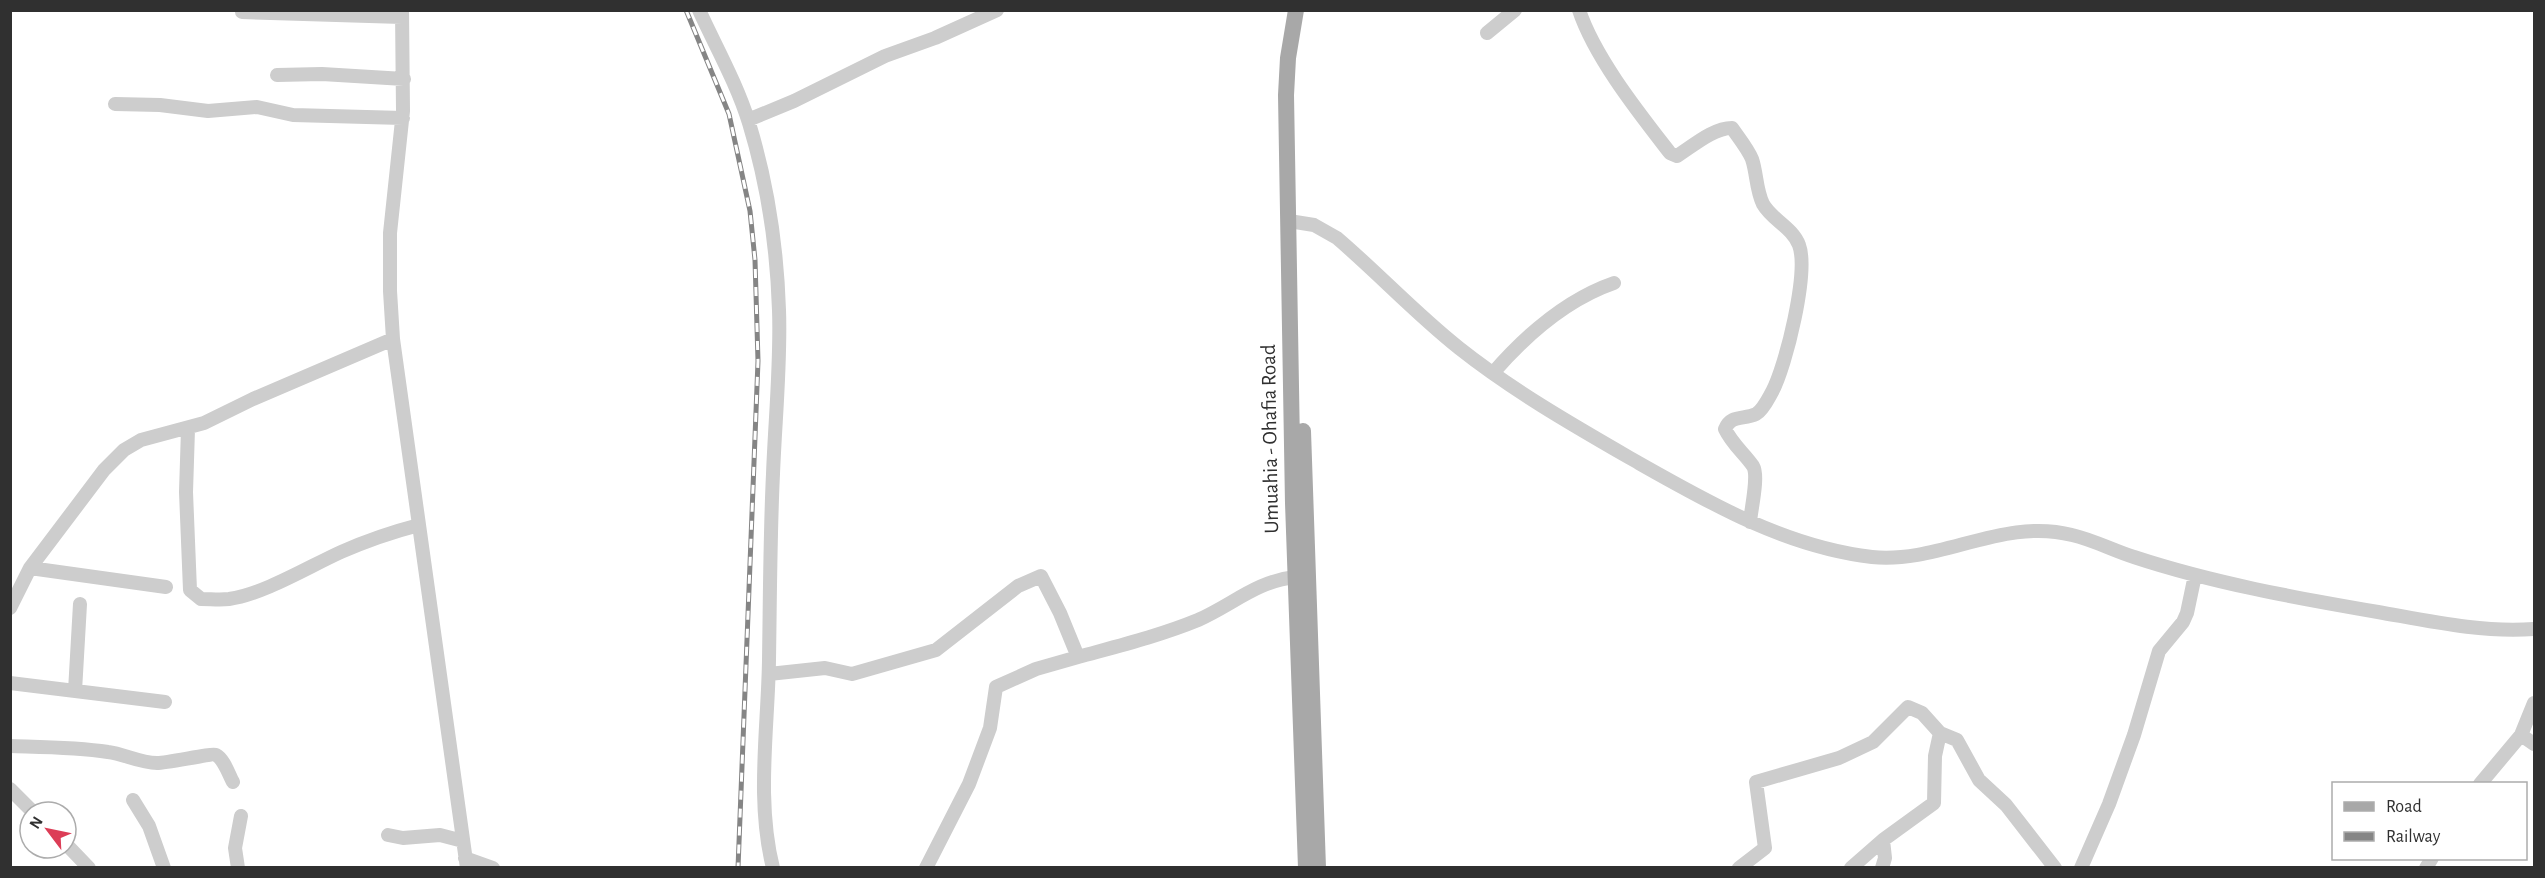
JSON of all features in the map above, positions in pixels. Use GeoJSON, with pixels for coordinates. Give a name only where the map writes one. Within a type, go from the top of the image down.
{"type":"FeatureCollection","features":[{"type":"Feature","properties":{"kind":"main road","name":"Umuahia - Ohafia Road"},"geometry":{"type":"LineString","coordinates":[[1296,10],[1288,58],[1287,86],[1318,867]]}},
{"type":"Feature","properties":{"kind":"main road","name":"Umuahia - Ohafia Road"},"geometry":{"type":"LineString","coordinates":[[1306,10],[1297,91],[1293,221],[1295,577],[1306,867]]}},
{"type":"Feature","properties":{"kind":"street"},"geometry":{"type":"LineString","coordinates":[[699,10],[748,120],[759,159],[771,226],[779,311],[772,486],[769,674],[764,759],[764,811],[773,867]]}},
{"type":"Feature","properties":{"kind":"street"},"geometry":{"type":"LineString","coordinates":[[748,120],[794,101],[885,56],[935,38],[997,10]]}},
{"type":"Feature","properties":{"kind":"street"},"geometry":{"type":"LineString","coordinates":[[1487,33],[1515,10]]}},
{"type":"Feature","properties":{"kind":"street"},"geometry":{"type":"LineString","coordinates":[[1579,10],[1583,24],[1626,96],[1670,153],[1677,156],[1712,134],[1725,128],[1732,128],[1752,159],[1764,206],[1792,232],[1800,246],[1802,276],[1786,350],[1773,390],[1761,410],[1755,415],[1735,418],[1728,422],[1725,429],[1739,451],[1754,468],[1756,476],[1750,522]]}},
{"type":"Feature","properties":{"kind":"street"},"geometry":{"type":"LineString","coordinates":[[242,12],[402,14],[403,118],[390,233],[393,339],[466,863],[493,867]]}},
{"type":"Feature","properties":{"kind":"street"},"geometry":{"type":"LineString","coordinates":[[277,75],[322,74],[404,79]]}},
{"type":"Feature","properties":{"kind":"street"},"geometry":{"type":"LineString","coordinates":[[115,104],[160,105],[208,111],[257,107],[293,115],[403,118]]}},
{"type":"Feature","properties":{"kind":"street"},"geometry":{"type":"LineString","coordinates":[[1293,221],[1314,225],[1337,238],[1457,346],[1556,415],[1709,503],[1750,522],[1835,551],[1875,557],[1905,557],[1998,535],[2027,530],[2049,530],[2075,535],[2134,557],[2195,574],[2291,597],[2444,623],[2494,629],[2535,629]]}},
{"type":"Feature","properties":{"kind":"street"},"geometry":{"type":"LineString","coordinates":[[1493,373],[1534,330],[1581,299],[1614,284]]}},
{"type":"Feature","properties":{"kind":"street"},"geometry":{"type":"LineString","coordinates":[[10,608],[30,568],[104,470],[124,450],[141,440],[188,429],[393,339]]}},
{"type":"Feature","properties":{"kind":"street"},"geometry":{"type":"LineString","coordinates":[[188,429],[186,492],[190,590],[201,600],[231,598],[247,594],[361,544],[419,525]]}},
{"type":"Feature","properties":{"kind":"street"},"geometry":{"type":"LineString","coordinates":[[30,568],[166,587]]}},
{"type":"Feature","properties":{"kind":"street"},"geometry":{"type":"LineString","coordinates":[[2081,867],[2109,804],[2127,755],[2159,651],[2183,622],[2187,613],[2195,574]]}},
{"type":"Feature","properties":{"kind":"street"},"geometry":{"type":"LineString","coordinates":[[769,674],[825,668],[852,674],[936,650],[1010,592],[1041,576],[1060,613],[1078,657]]}},
{"type":"Feature","properties":{"kind":"street"},"geometry":{"type":"LineString","coordinates":[[926,867],[969,784],[990,728],[996,687],[1036,669],[1136,642],[1199,619],[1275,579],[1295,577]]}},
{"type":"Feature","properties":{"kind":"street"},"geometry":{"type":"LineString","coordinates":[[75,691],[80,604]]}},
{"type":"Feature","properties":{"kind":"street"},"geometry":{"type":"LineString","coordinates":[[10,683],[165,702]]}},
{"type":"Feature","properties":{"kind":"street"},"geometry":{"type":"LineString","coordinates":[[2481,782],[2521,735],[2535,703]]}},
{"type":"Feature","properties":{"kind":"street"},"geometry":{"type":"LineString","coordinates":[[1739,867],[1765,848],[1756,782],[1839,758],[1873,742],[1908,707],[1922,713],[1940,733],[1958,740],[1979,780],[2006,805],[2055,867]]}},
{"type":"Feature","properties":{"kind":"street"},"geometry":{"type":"LineString","coordinates":[[1851,867],[1883,840],[1934,803],[1935,756],[1940,733]]}},
{"type":"Feature","properties":{"kind":"street"},"geometry":{"type":"LineString","coordinates":[[2521,735],[2535,744]]}},
{"type":"Feature","properties":{"kind":"street"},"geometry":{"type":"LineString","coordinates":[[10,746],[76,748],[110,752],[156,763],[175,763],[209,754],[216,755],[233,782]]}},
{"type":"Feature","properties":{"kind":"street"},"geometry":{"type":"LineString","coordinates":[[10,789],[21,800]]}},
{"type":"Feature","properties":{"kind":"street"},"geometry":{"type":"LineString","coordinates":[[133,800],[148,826],[164,867]]}},
{"type":"Feature","properties":{"kind":"street"},"geometry":{"type":"LineString","coordinates":[[238,867],[234,848],[241,816]]}},
{"type":"Feature","properties":{"kind":"street"},"geometry":{"type":"LineString","coordinates":[[388,835],[403,838],[440,835],[463,841]]}},
{"type":"Feature","properties":{"kind":"street"},"geometry":{"type":"LineString","coordinates":[[1882,867],[1885,858],[1883,840]]}},
{"type":"Feature","properties":{"kind":"street"},"geometry":{"type":"LineString","coordinates":[[78,856],[89,867]]}},
{"type":"Feature","properties":{"kind":"railway"},"geometry":{"type":"LineString","coordinates":[[686,10],[729,114],[750,211],[755,260],[758,361],[738,868]]}}]}
